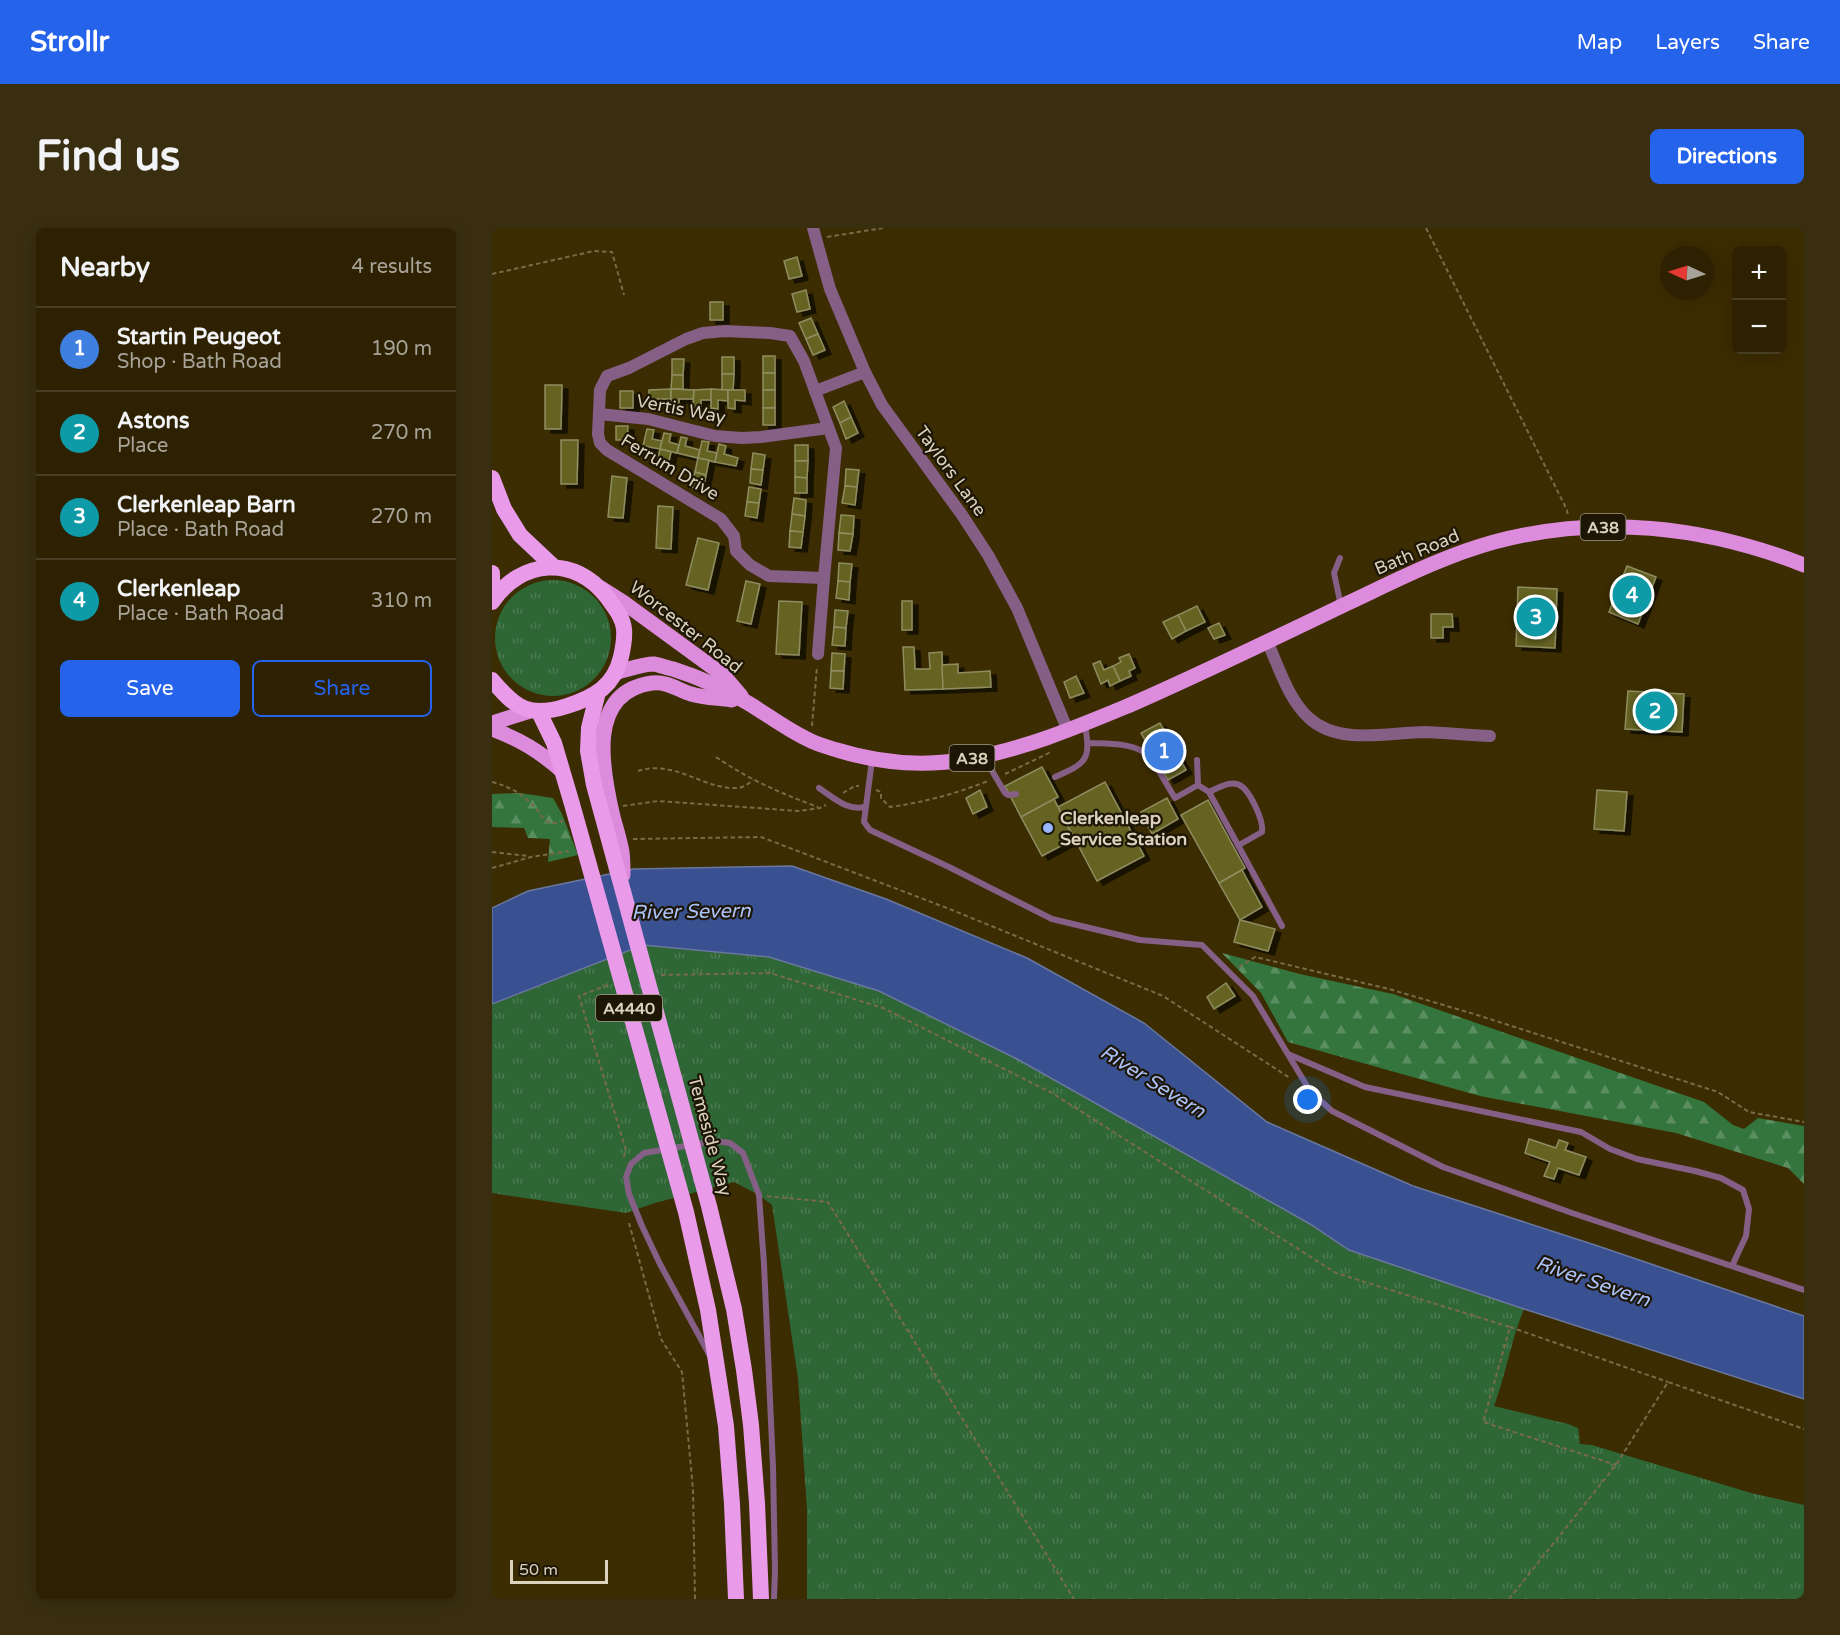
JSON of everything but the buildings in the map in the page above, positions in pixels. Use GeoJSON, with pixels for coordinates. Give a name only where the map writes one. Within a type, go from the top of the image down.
{"type":"FeatureCollection","features":[{"type":"Feature","properties":{"kind":"highway"},"geometry":{"type":"LineString","coordinates":[[492,478],[504,509],[520,535],[554,567]]}},
{"type":"Feature","properties":{"kind":"highway"},"geometry":{"type":"LineString","coordinates":[[492,602],[507,584],[529,571],[554,567],[582,576],[599,586],[617,611],[624,628],[624,646],[617,672],[609,683],[583,701],[552,711],[534,711],[516,704],[492,680]]}},
{"type":"Feature","properties":{"kind":"highway"},"geometry":{"type":"LineString","coordinates":[[492,573],[492,586]]}},
{"type":"Feature","properties":{"kind":"highway","name":"Temeside Way"},"geometry":{"type":"LineString","coordinates":[[598,692],[589,728],[588,751],[594,784],[607,815],[624,898],[709,1206],[734,1309],[751,1425],[761,1599]]}},
{"type":"Feature","properties":{"kind":"highway","name":"A4440"},"geometry":{"type":"LineString","coordinates":[[534,711],[554,743],[571,812],[686,1212],[708,1310],[726,1426],[736,1599]]}},
{"type":"Feature","properties":{"kind":"main road","name":"Bath Road"},"geometry":{"type":"LineString","coordinates":[[1068,731],[1166,689],[1447,558],[1494,542],[1569,529],[1652,528],[1698,534],[1758,548],[1804,565]]}},
{"type":"Feature","properties":{"kind":"main road","name":"Worcester Road"},"geometry":{"type":"LineString","coordinates":[[599,586],[723,675],[747,702]]}},
{"type":"Feature","properties":{"kind":"main road","name":"Worcester Road"},"geometry":{"type":"LineString","coordinates":[[617,672],[655,664],[688,674],[747,702],[779,724],[811,741],[872,760],[926,764],[983,756],[1019,748],[1068,731]]}},
{"type":"Feature","properties":{"kind":"main road"},"geometry":{"type":"LineString","coordinates":[[607,815],[603,736],[610,708],[621,696],[632,689],[653,683],[671,685],[691,694],[747,702]]}},
{"type":"Feature","properties":{"kind":"main road"},"geometry":{"type":"LineString","coordinates":[[492,723],[534,711]]}},
{"type":"Feature","properties":{"kind":"main road"},"geometry":{"type":"LineString","coordinates":[[492,729],[531,746],[562,771]]}},
{"type":"Feature","properties":{"kind":"street","name":"Taylors Lane"},"geometry":{"type":"LineString","coordinates":[[814,234],[830,289],[865,372],[882,405],[962,515],[988,555],[1017,608],[1068,731]]}},
{"type":"Feature","properties":{"kind":"street","name":"Ferrum Drive"},"geometry":{"type":"LineString","coordinates":[[725,331],[790,336],[804,361],[836,448],[824,578],[769,576],[750,565],[736,551],[734,536],[721,519],[607,450],[600,443],[599,414],[600,390],[607,375],[629,368],[686,339],[703,333],[725,331]]}},
{"type":"Feature","properties":{"kind":"street"},"geometry":{"type":"LineString","coordinates":[[815,391],[865,372]]}},
{"type":"Feature","properties":{"kind":"street","name":"Vertis Way"},"geometry":{"type":"LineString","coordinates":[[599,414],[648,419],[715,436],[742,438],[828,428]]}},
{"type":"Feature","properties":{"kind":"street"},"geometry":{"type":"LineString","coordinates":[[818,654],[824,578]]}},
{"type":"Feature","properties":{"kind":"street"},"geometry":{"type":"LineString","coordinates":[[1267,641],[1293,697],[1302,710],[1310,719],[1333,731],[1361,735],[1425,732],[1490,736]]}},
{"type":"Feature","properties":{"kind":"lane"},"geometry":{"type":"LineString","coordinates":[[1340,558],[1334,573],[1341,606]]}},
{"type":"Feature","properties":{"kind":"lane"},"geometry":{"type":"LineString","coordinates":[[1054,777],[1076,768],[1083,761],[1088,743],[1084,724]]}},
{"type":"Feature","properties":{"kind":"lane"},"geometry":{"type":"LineString","coordinates":[[1088,743],[1135,748],[1146,753],[1175,798],[1198,785]]}},
{"type":"Feature","properties":{"kind":"lane"},"geometry":{"type":"LineString","coordinates":[[983,756],[1005,793],[1016,794]]}},
{"type":"Feature","properties":{"kind":"lane"},"geometry":{"type":"LineString","coordinates":[[872,760],[864,822],[870,830],[1052,919],[1140,940],[1202,945],[1253,996],[1310,1091],[1332,1111],[1443,1167],[1572,1213],[1804,1290]]}},
{"type":"Feature","properties":{"kind":"lane"},"geometry":{"type":"LineString","coordinates":[[1197,760],[1198,785]]}},
{"type":"Feature","properties":{"kind":"lane"},"geometry":{"type":"LineString","coordinates":[[1209,792],[1232,784],[1239,784],[1247,791],[1264,825],[1262,832],[1239,845]]}},
{"type":"Feature","properties":{"kind":"lane"},"geometry":{"type":"LineString","coordinates":[[1198,785],[1209,792],[1282,926]]}},
{"type":"Feature","properties":{"kind":"lane"},"geometry":{"type":"LineString","coordinates":[[819,789],[844,805],[855,809],[865,807]]}},
{"type":"Feature","properties":{"kind":"lane"},"geometry":{"type":"LineString","coordinates":[[1288,1054],[1365,1087],[1581,1132],[1610,1149],[1637,1159],[1721,1178],[1743,1191],[1749,1209],[1746,1236],[1731,1266]]}},
{"type":"Feature","properties":{"kind":"lane"},"geometry":{"type":"LineString","coordinates":[[718,1370],[660,1264],[629,1194],[626,1177],[631,1164],[644,1154],[715,1142],[730,1143],[743,1153],[759,1195],[773,1467],[776,1570],[774,1599]]}},
{"type":"Feature","properties":{"kind":"path"},"geometry":{"type":"LineString","coordinates":[[814,234],[883,228]]}},
{"type":"Feature","properties":{"kind":"path"},"geometry":{"type":"LineString","coordinates":[[1426,228],[1567,510],[1569,529]]}},
{"type":"Feature","properties":{"kind":"path"},"geometry":{"type":"LineString","coordinates":[[492,274],[594,251],[612,252],[624,294]]}},
{"type":"Feature","properties":{"kind":"path"},"geometry":{"type":"LineString","coordinates":[[811,741],[818,654]]}},
{"type":"Feature","properties":{"kind":"path"},"geometry":{"type":"LineString","coordinates":[[716,757],[753,780],[820,808]]}},
{"type":"Feature","properties":{"kind":"path"},"geometry":{"type":"LineString","coordinates":[[638,771],[648,768],[675,771],[718,786],[739,789],[753,780]]}},
{"type":"Feature","properties":{"kind":"path"},"geometry":{"type":"LineString","coordinates":[[492,782],[520,793],[535,806],[545,821],[552,823],[571,812]]}},
{"type":"Feature","properties":{"kind":"path"},"geometry":{"type":"LineString","coordinates":[[644,840],[761,837],[952,910],[1163,996],[1290,1078]]}},
{"type":"Feature","properties":{"kind":"path"},"geometry":{"type":"LineString","coordinates":[[492,868],[531,856],[570,851]]}},
{"type":"Feature","properties":{"kind":"path"},"geometry":{"type":"LineString","coordinates":[[492,852],[531,856]]}},
{"type":"Feature","properties":{"kind":"path"},"geometry":{"type":"LineString","coordinates":[[1230,973],[1255,957],[1389,989],[1718,1092],[1749,1112],[1804,1122]]}},
{"type":"Feature","properties":{"kind":"path"},"geometry":{"type":"LineString","coordinates":[[651,975],[770,973],[883,1008],[1052,1093],[1336,1273],[1510,1327],[1804,1429]]}},
{"type":"Feature","properties":{"kind":"path"},"geometry":{"type":"LineString","coordinates":[[579,996],[608,985]]}},
{"type":"Feature","properties":{"kind":"path"},"geometry":{"type":"LineString","coordinates":[[759,1195],[828,1202],[1074,1599]]}},
{"type":"Feature","properties":{"kind":"path"},"geometry":{"type":"LineString","coordinates":[[1510,1327],[1483,1422],[1616,1465]]}},
{"type":"Feature","properties":{"kind":"path"},"geometry":{"type":"LineString","coordinates":[[661,1339],[682,1372],[693,1489],[695,1599]]}},
{"type":"Feature","properties":{"kind":"path"},"geometry":{"type":"LineString","coordinates":[[1509,1599],[1616,1465],[1668,1382]]}},
{"type":"Feature","properties":{"kind":"green space"},"geometry":{"type":"Polygon","coordinates":[[[553,580],[575,585],[594,597],[606,616],[611,638],[606,660],[594,679],[575,691],[553,696],[531,691],[512,679],[500,660],[495,638],[500,616],[512,597],[531,585],[553,580]]]}},
{"type":"Feature","properties":{"kind":"green space"},"geometry":{"type":"Polygon","coordinates":[[[520,793],[553,798],[562,814],[578,855],[548,862],[550,839],[528,838],[524,828],[492,827],[492,794],[520,793]]]}},
{"type":"Feature","properties":{"kind":"green space"},"geometry":{"type":"Polygon","coordinates":[[[643,945],[769,957],[879,991],[1017,1059],[1310,1224],[1349,1250],[1524,1309],[1494,1406],[1578,1428],[1580,1444],[1592,1445],[1751,1493],[1804,1505],[1804,1599],[807,1599],[807,1510],[798,1378],[772,1205],[759,1195],[734,1182],[626,1213],[492,1193],[492,1004],[643,945]]]}},
{"type":"Feature","properties":{"kind":"green space"},"geometry":{"type":"Polygon","coordinates":[[[1222,953],[1300,974],[1393,994],[1704,1102],[1733,1125],[1744,1129],[1758,1118],[1804,1126],[1804,1184],[1788,1168],[1676,1133],[1480,1096],[1288,1042],[1261,993],[1222,953]]]}},
{"type":"Feature","properties":{"kind":"water","name":"River Severn"},"geometry":{"type":"Polygon","coordinates":[[[792,866],[886,899],[1027,958],[1144,1023],[1267,1122],[1413,1186],[1804,1316],[1804,1399],[1349,1250],[1310,1224],[1017,1059],[879,991],[769,957],[643,945],[492,1004],[492,908],[528,891],[633,869],[792,866]]]}},
{"type":"Feature","properties":{"kind":"place","name":"Clerkenleap"},"geometry":{"type":"Point","coordinates":[1632,595]}},
{"type":"Feature","properties":{"kind":"place","name":"Clerkenleap Barn"},"geometry":{"type":"Point","coordinates":[1536,617]}},
{"type":"Feature","properties":{"kind":"place","name":"Astons"},"geometry":{"type":"Point","coordinates":[1655,711]}},
{"type":"Feature","properties":{"kind":"place","name":"Startin Peugeot"},"geometry":{"type":"Point","coordinates":[1164,751]}},
{"type":"Feature","properties":{"kind":"place","name":"Clerkenleap Service Station"},"geometry":{"type":"Point","coordinates":[1048,828]}}]}
